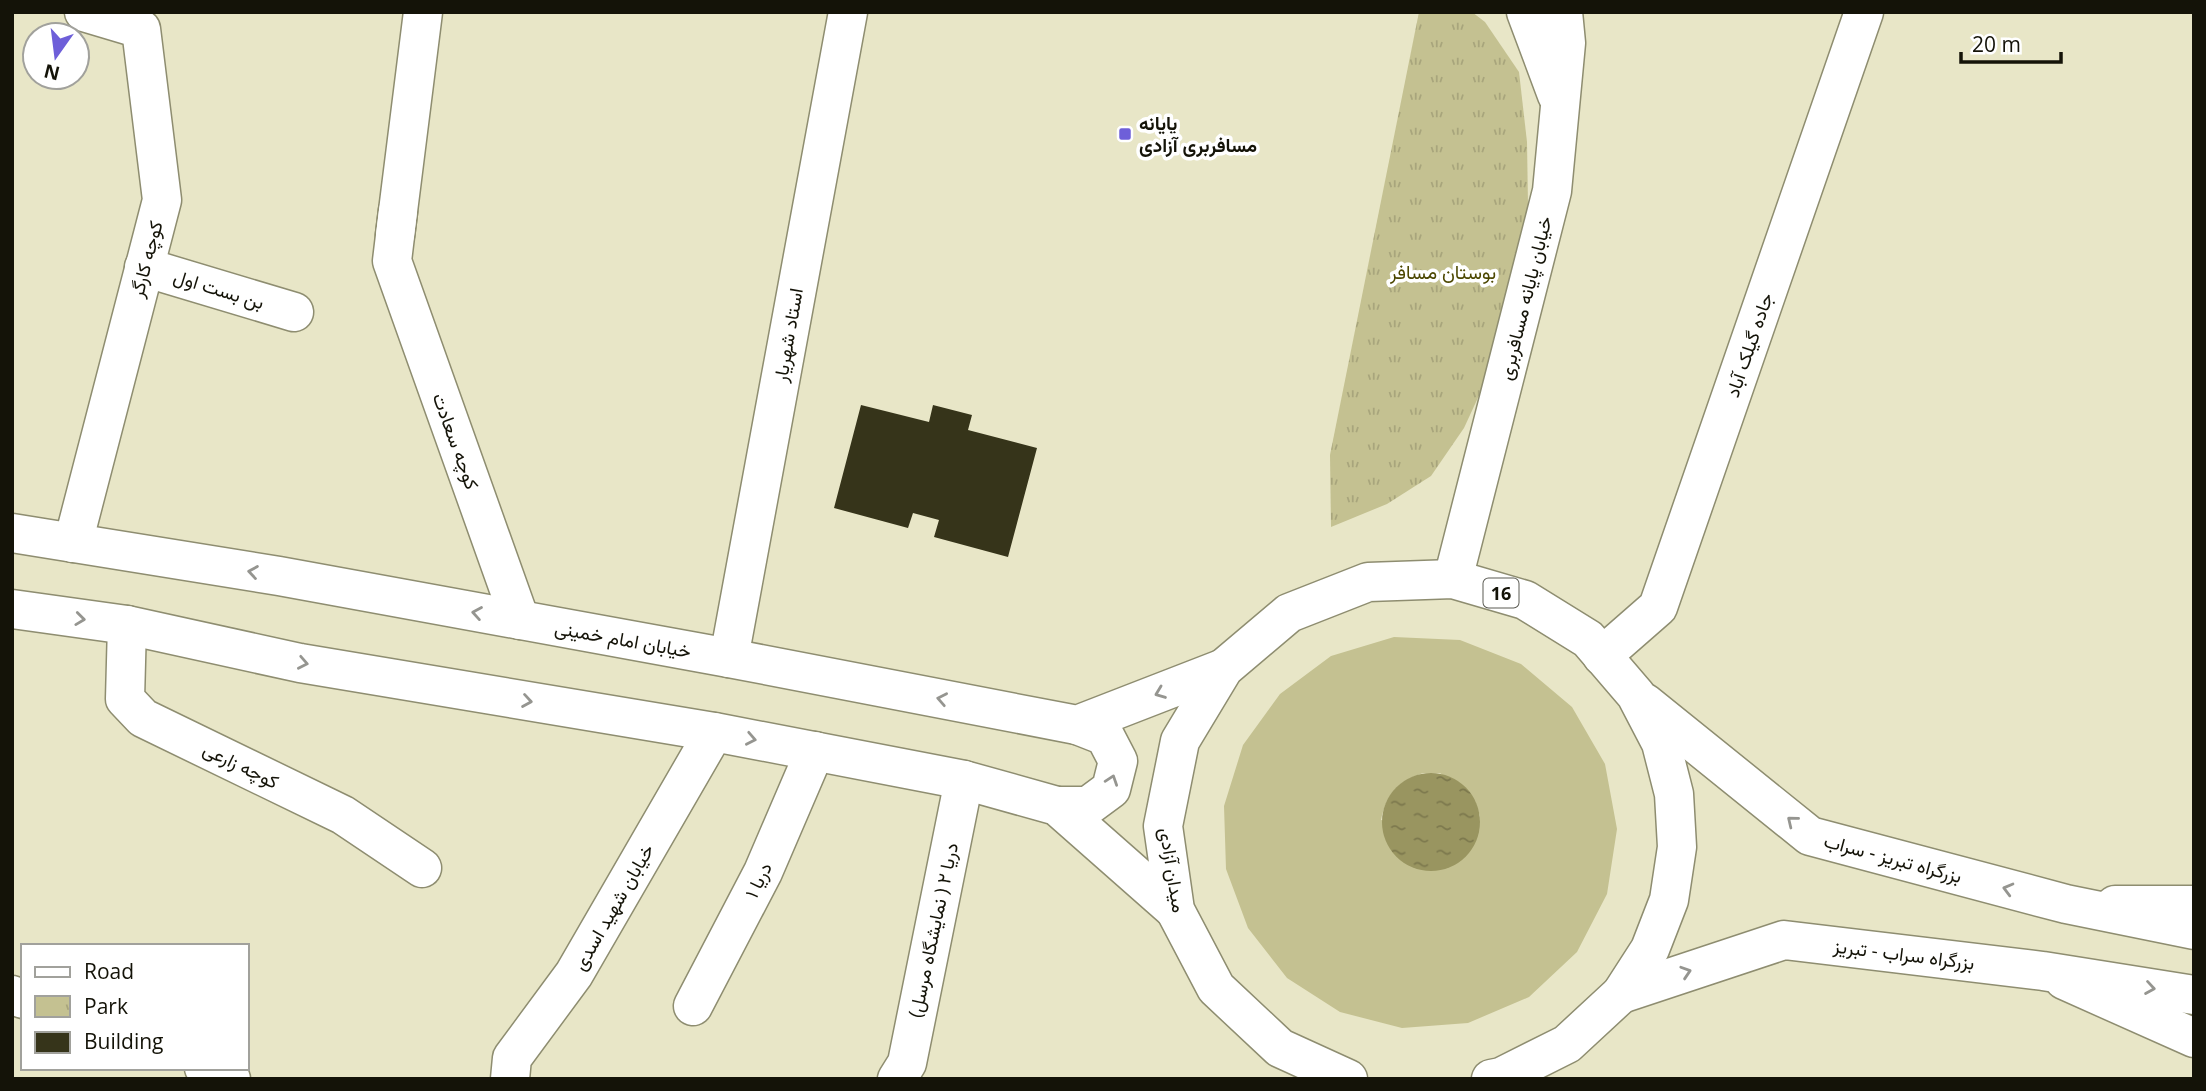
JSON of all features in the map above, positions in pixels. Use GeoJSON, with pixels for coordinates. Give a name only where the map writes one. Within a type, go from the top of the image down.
{"type":"FeatureCollection","features":[{"type":"Feature","properties":{"kind":"main road","name":"کوچه کارگر"},"geometry":{"type":"LineString","coordinates":[[73,543],[162,200],[141,29],[83,12]]}},
{"type":"Feature","properties":{"kind":"main road","name":"کوچه سعادت"},"geometry":{"type":"LineString","coordinates":[[392,261],[422,12]]}},
{"type":"Feature","properties":{"kind":"main road","name":"استاد شهریار"},"geometry":{"type":"LineString","coordinates":[[729,658],[848,12]]}},
{"type":"Feature","properties":{"kind":"main road"},"geometry":{"type":"LineString","coordinates":[[1526,12],[1560,103]]}},
{"type":"Feature","properties":{"kind":"main road","name":"خیابان پایانه مسافربری"},"geometry":{"type":"LineString","coordinates":[[1453,579],[1552,191],[1566,43],[1563,12]]}},
{"type":"Feature","properties":{"kind":"main road","name":"جاده گیلک آباد"},"geometry":{"type":"LineString","coordinates":[[1602,656],[1658,607],[1864,12]]}},
{"type":"Feature","properties":{"kind":"main road","name":"کوچه سعادت"},"geometry":{"type":"LineString","coordinates":[[398,211],[392,261],[520,620]]}},
{"type":"Feature","properties":{"kind":"main road","name":"بن بست اول"},"geometry":{"type":"LineString","coordinates":[[144,267],[294,312]]}},
{"type":"Feature","properties":{"kind":"main road","name":"خیابان امام خمینی"},"geometry":{"type":"LineString","coordinates":[[12,533],[279,576],[1077,725]]}},
{"type":"Feature","properties":{"kind":"main road","name":"میدان آزادی"},"geometry":{"type":"LineString","coordinates":[[1348,1079],[1281,1064],[1216,988],[1175,910],[1163,825],[1180,741],[1224,668],[1289,613],[1368,582],[1453,579],[1525,600],[1588,639],[1636,695],[1661,743],[1674,794],[1677,847],[1669,900],[1650,949],[1621,994],[1567,1044],[1501,1077],[1490,1079]]}},
{"type":"Feature","properties":{"kind":"main road"},"geometry":{"type":"LineString","coordinates":[[12,608],[127,625],[300,663],[815,751],[964,780],[1056,806],[1088,806],[1111,789],[1118,761],[1104,736],[1077,725]]}},
{"type":"Feature","properties":{"kind":"main road","name":"کوچه زارعی"},"geometry":{"type":"LineString","coordinates":[[127,625],[125,699],[142,718],[343,815],[422,868]]}},
{"type":"Feature","properties":{"kind":"main road"},"geometry":{"type":"LineString","coordinates":[[1077,725],[1224,668]]}},
{"type":"Feature","properties":{"kind":"main road","name":"بزرگراه تبریز - سراب"},"geometry":{"type":"LineString","coordinates":[[1636,695],[1810,836],[2066,904],[2194,930]]}},
{"type":"Feature","properties":{"kind":"main road","name":"خیابان شهید اسدی"},"geometry":{"type":"LineString","coordinates":[[510,1079],[512,1058],[574,974],[714,732]]}},
{"type":"Feature","properties":{"kind":"main road","name":"دریا ۱"},"geometry":{"type":"LineString","coordinates":[[693,1006],[763,872],[815,751]]}},
{"type":"Feature","properties":{"kind":"main road","name":"دریا ۲ ( نمایشگاه مرسل)"},"geometry":{"type":"LineString","coordinates":[[897,1079],[906,1063],[964,780]]}},
{"type":"Feature","properties":{"kind":"main road"},"geometry":{"type":"LineString","coordinates":[[1056,806],[1175,910]]}},
{"type":"Feature","properties":{"kind":"main road"},"geometry":{"type":"LineString","coordinates":[[2066,904],[2194,905]]}},
{"type":"Feature","properties":{"kind":"main road","name":"بزرگراه سراب - تبریز"},"geometry":{"type":"LineString","coordinates":[[1621,994],[1784,940],[2043,971],[2194,995]]}},
{"type":"Feature","properties":{"kind":"main road"},"geometry":{"type":"LineString","coordinates":[[2043,971],[2194,1038]]}},
{"type":"Feature","properties":{"kind":"main road"},"geometry":{"type":"LineString","coordinates":[[209,1070],[231,1079]]}},
{"type":"Feature","properties":{"kind":"green space","name":"بوستان مسافر"},"geometry":{"type":"Polygon","coordinates":[[[1419,12],[1472,12],[1485,22],[1519,72],[1527,142],[1528,206],[1517,288],[1494,363],[1464,428],[1431,476],[1387,504],[1331,527],[1330,455],[1419,12]]]}},
{"type":"Feature","properties":{"kind":"green space"},"geometry":{"type":"Polygon","coordinates":[[[1394,637],[1460,640],[1521,664],[1572,707],[1605,764],[1617,829],[1607,894],[1577,952],[1529,997],[1468,1023],[1402,1028],[1340,1012],[1287,978],[1248,928],[1226,869],[1224,806],[1243,745],[1280,694],[1331,656],[1394,637]],[[1423,773],[1406,780],[1390,796],[1381,820],[1479,832],[1480,816],[1475,801],[1440,773],[1423,773]]]}},
{"type":"Feature","properties":{"kind":"water"},"geometry":{"type":"Polygon","coordinates":[[[1431,773],[1450,777],[1466,787],[1476,803],[1480,822],[1476,841],[1466,857],[1450,867],[1431,871],[1412,867],[1396,857],[1386,841],[1382,822],[1386,803],[1396,787],[1412,777],[1431,773]]]}},
{"type":"Feature","properties":{"kind":"building"},"geometry":{"type":"Polygon","coordinates":[[[861,405],[929,422],[933,405],[972,415],[968,430],[1037,448],[1008,557],[934,537],[939,520],[913,513],[908,528],[834,508],[861,405]]]}},
{"type":"Feature","properties":{"kind":"place","name":"پایانه مسافربری آزادی"},"geometry":{"type":"Point","coordinates":[1125,134]}}]}
